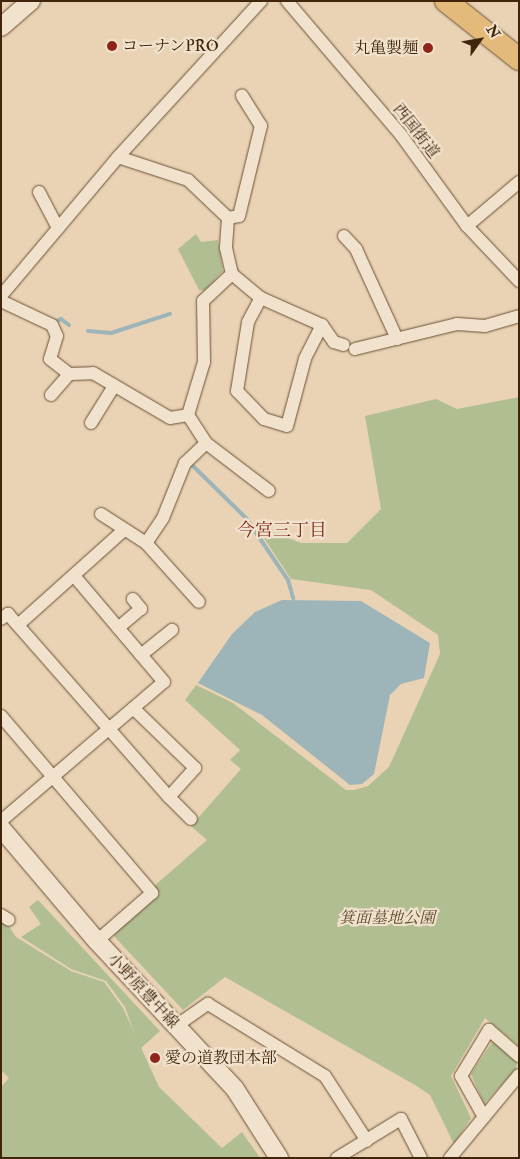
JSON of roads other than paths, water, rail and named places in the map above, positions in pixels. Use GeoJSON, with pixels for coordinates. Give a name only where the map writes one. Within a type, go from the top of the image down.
{"type":"FeatureCollection","features":[{"type":"Feature","properties":{"kind":"highway"},"geometry":{"type":"LineString","coordinates":[[446,1],[519,59]]}},
{"type":"Feature","properties":{"kind":"street"},"geometry":{"type":"LineString","coordinates":[[1,27],[31,1]]}},
{"type":"Feature","properties":{"kind":"street"},"geometry":{"type":"LineString","coordinates":[[1,296],[118,156],[261,1]]}},
{"type":"Feature","properties":{"kind":"street","name":"西国街道"},"geometry":{"type":"LineString","coordinates":[[287,1],[401,135],[467,226],[519,281]]}},
{"type":"Feature","properties":{"kind":"street"},"geometry":{"type":"LineString","coordinates":[[228,218],[239,216],[261,126],[242,96]]}},
{"type":"Feature","properties":{"kind":"street"},"geometry":{"type":"LineString","coordinates":[[118,156],[188,180],[228,218]]}},
{"type":"Feature","properties":{"kind":"street"},"geometry":{"type":"LineString","coordinates":[[467,226],[519,182]]}},
{"type":"Feature","properties":{"kind":"street"},"geometry":{"type":"LineString","coordinates":[[39,192],[58,228]]}},
{"type":"Feature","properties":{"kind":"street"},"geometry":{"type":"LineString","coordinates":[[228,218],[226,248],[232,274],[261,298],[322,325],[334,342],[350,347],[397,339],[456,324],[484,326],[519,316]]}},
{"type":"Feature","properties":{"kind":"street"},"geometry":{"type":"LineString","coordinates":[[344,236],[356,249],[397,339]]}},
{"type":"Feature","properties":{"kind":"street"},"geometry":{"type":"LineString","coordinates":[[232,274],[203,302],[204,362],[188,415],[206,443],[269,490]]}},
{"type":"Feature","properties":{"kind":"street"},"geometry":{"type":"LineString","coordinates":[[261,298],[248,322],[237,391],[264,418],[287,426],[305,359],[322,325]]}},
{"type":"Feature","properties":{"kind":"street"},"geometry":{"type":"LineString","coordinates":[[1,301],[52,325],[57,336],[50,359],[68,374],[93,373],[170,418],[188,415]]}},
{"type":"Feature","properties":{"kind":"street"},"geometry":{"type":"LineString","coordinates":[[51,395],[68,374]]}},
{"type":"Feature","properties":{"kind":"street"},"geometry":{"type":"LineString","coordinates":[[91,423],[114,386]]}},
{"type":"Feature","properties":{"kind":"street"},"geometry":{"type":"LineString","coordinates":[[146,543],[163,518],[185,463],[206,443]]}},
{"type":"Feature","properties":{"kind":"street"},"geometry":{"type":"LineString","coordinates":[[101,514],[146,543],[200,602]]}},
{"type":"Feature","properties":{"kind":"street"},"geometry":{"type":"LineString","coordinates":[[18,625],[124,530]]}},
{"type":"Feature","properties":{"kind":"street"},"geometry":{"type":"LineString","coordinates":[[1,821],[110,726],[164,682],[74,576]]}},
{"type":"Feature","properties":{"kind":"street"},"geometry":{"type":"LineString","coordinates":[[118,628],[141,609],[132,599]]}},
{"type":"Feature","properties":{"kind":"street"},"geometry":{"type":"LineString","coordinates":[[1,619],[8,614],[110,726],[169,797],[191,819]]}},
{"type":"Feature","properties":{"kind":"street"},"geometry":{"type":"LineString","coordinates":[[141,654],[172,630]]}},
{"type":"Feature","properties":{"kind":"street"},"geometry":{"type":"LineString","coordinates":[[133,708],[195,768],[169,797]]}},
{"type":"Feature","properties":{"kind":"street"},"geometry":{"type":"LineString","coordinates":[[1,716],[152,893],[97,941]]}},
{"type":"Feature","properties":{"kind":"street","name":"小野原豊中線"},"geometry":{"type":"LineString","coordinates":[[1,828],[97,941],[235,1089],[279,1158]]}},
{"type":"Feature","properties":{"kind":"street"},"geometry":{"type":"LineString","coordinates":[[176,1026],[208,1004],[326,1076],[367,1141]]}},
{"type":"Feature","properties":{"kind":"street"},"geometry":{"type":"LineString","coordinates":[[484,1117],[461,1076],[489,1030],[519,1056]]}},
{"type":"Feature","properties":{"kind":"street"},"geometry":{"type":"LineString","coordinates":[[450,1158],[519,1075]]}},
{"type":"Feature","properties":{"kind":"street"},"geometry":{"type":"LineString","coordinates":[[337,1158],[401,1119],[421,1158]]}},
{"type":"Feature","properties":{"kind":"water"},"geometry":{"type":"Polygon","coordinates":[[[282,600],[361,601],[430,643],[424,678],[401,684],[390,695],[374,774],[362,784],[350,785],[262,715],[198,683],[232,634],[255,612],[282,600]]]}},
{"type":"Feature","properties":{"kind":"waterway"},"geometry":{"type":"LineString","coordinates":[[88,331],[111,333],[170,314]]}},
{"type":"Feature","properties":{"kind":"waterway"},"geometry":{"type":"LineString","coordinates":[[55,322],[61,319],[69,325]]}},
{"type":"Feature","properties":{"kind":"waterway"},"geometry":{"type":"LineString","coordinates":[[192,465],[246,518],[288,580],[293,598]]}},
{"type":"Feature","properties":{"kind":"place","name":"コーナンPRO"},"geometry":{"type":"Point","coordinates":[112,46]}},
{"type":"Feature","properties":{"kind":"place","name":"丸亀製麺"},"geometry":{"type":"Point","coordinates":[428,48]}},
{"type":"Feature","properties":{"kind":"place","name":"愛の道教団本部"},"geometry":{"type":"Point","coordinates":[155,1058]}},
{"type":"Feature","properties":{"kind":"district","name":"今宮三丁目"},"geometry":{"type":"Point","coordinates":[282,531]}},
{"type":"Feature","properties":{"kind":"park label","name":"箕面墓地公園"},"geometry":{"type":"Point","coordinates":[387,918]}}]}
